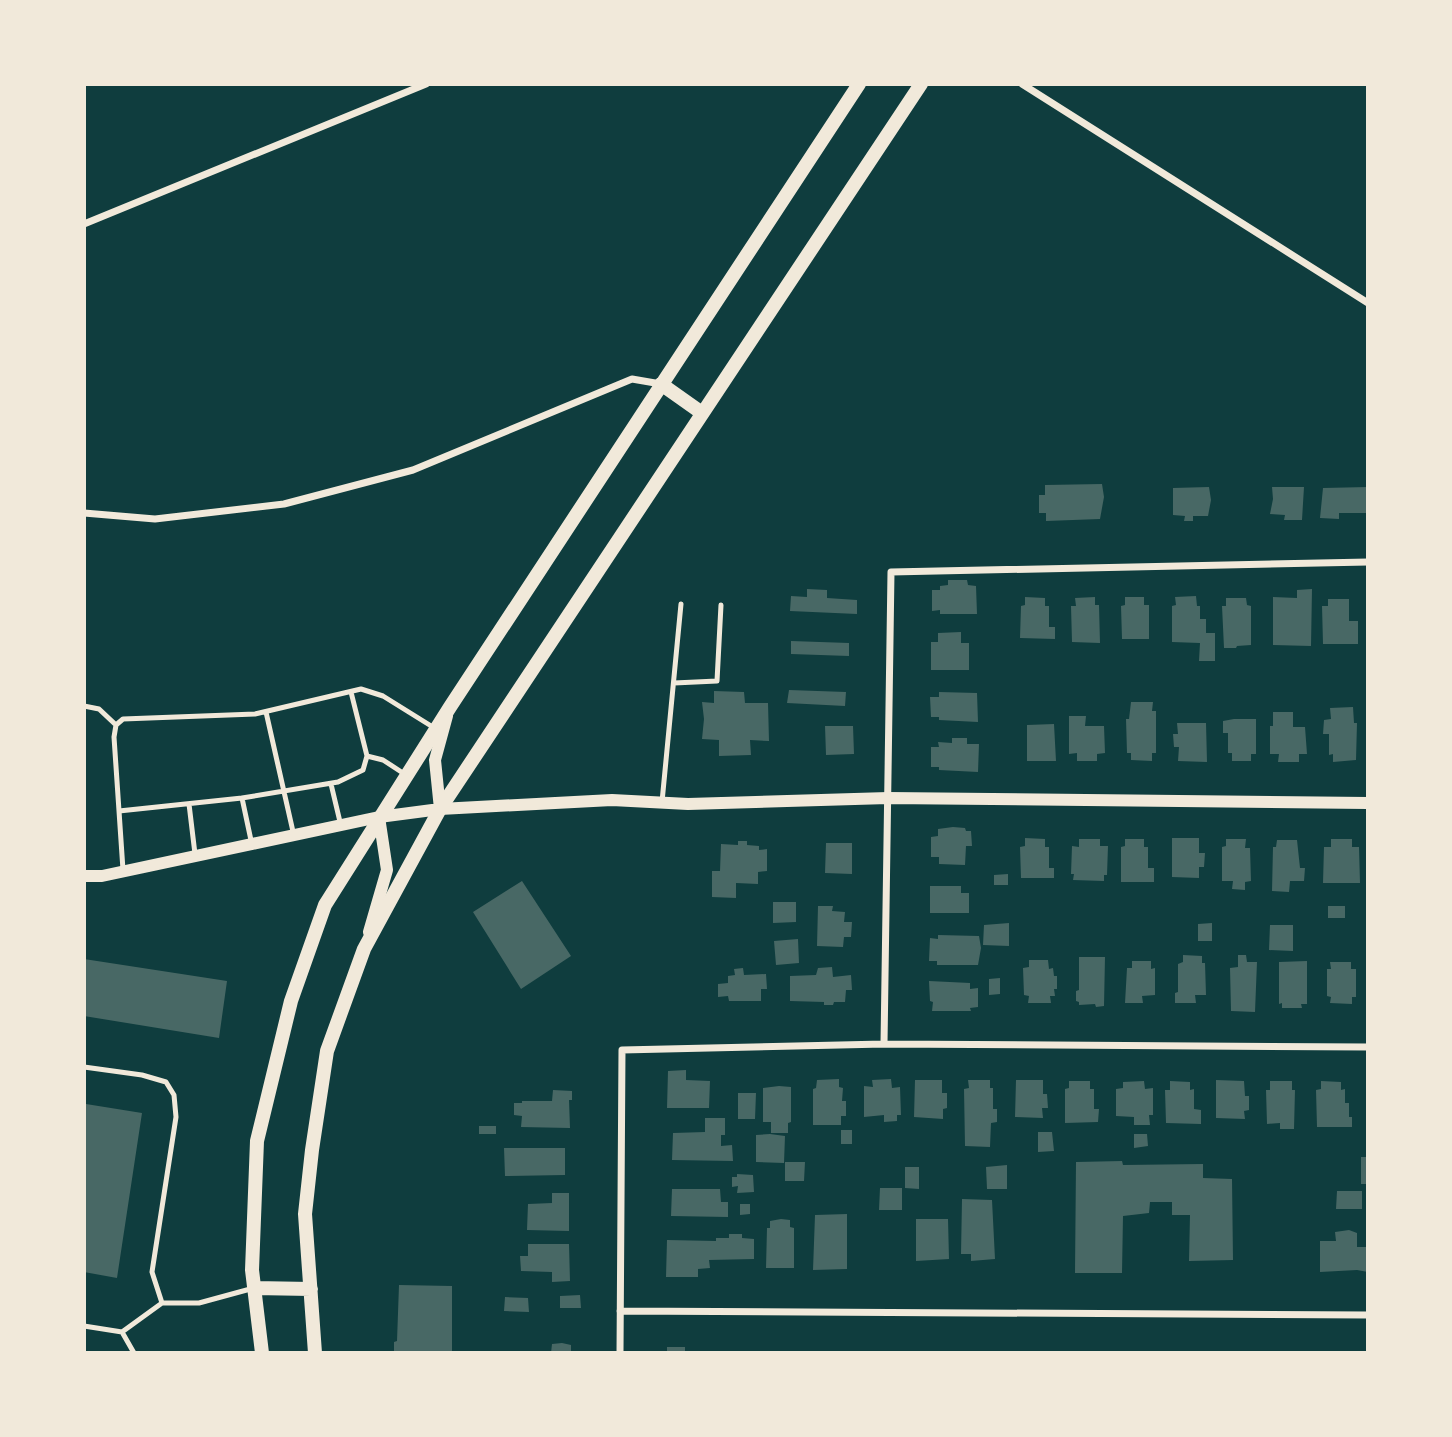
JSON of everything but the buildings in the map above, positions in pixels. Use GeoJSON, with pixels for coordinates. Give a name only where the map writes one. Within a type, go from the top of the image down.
{"type":"FeatureCollection","features":[{"type":"Feature","properties":{"kind":"main road"},"geometry":{"type":"LineString","coordinates":[[262,1353],[252,1270],[257,1141],[291,1001],[325,905],[450,707],[859,84]]}},
{"type":"Feature","properties":{"kind":"main road"},"geometry":{"type":"LineString","coordinates":[[315,1353],[305,1214],[327,1051],[364,949],[440,808],[921,84]]}},
{"type":"Feature","properties":{"kind":"main road"},"geometry":{"type":"LineString","coordinates":[[661,384],[702,413]]}},
{"type":"Feature","properties":{"kind":"main road"},"geometry":{"type":"LineString","coordinates":[[254,1288],[311,1289]]}},
{"type":"Feature","properties":{"kind":"street"},"geometry":{"type":"LineString","coordinates":[[84,224],[426,84]]}},
{"type":"Feature","properties":{"kind":"street"},"geometry":{"type":"LineString","coordinates":[[1022,84],[1368,303]]}},
{"type":"Feature","properties":{"kind":"street"},"geometry":{"type":"LineString","coordinates":[[84,513],[155,519],[284,504],[413,470],[632,379],[661,384]]}},
{"type":"Feature","properties":{"kind":"street"},"geometry":{"type":"LineString","coordinates":[[884,1044],[891,572],[1368,562]]}},
{"type":"Feature","properties":{"kind":"street"},"geometry":{"type":"LineString","coordinates":[[440,808],[435,760],[450,707]]}},
{"type":"Feature","properties":{"kind":"street"},"geometry":{"type":"LineString","coordinates":[[84,876],[124,872],[379,817],[440,808],[612,800],[688,804],[888,798],[1368,803]]}},
{"type":"Feature","properties":{"kind":"street"},"geometry":{"type":"LineString","coordinates":[[364,949],[387,870],[379,817]]}},
{"type":"Feature","properties":{"kind":"street"},"geometry":{"type":"LineString","coordinates":[[620,1353],[622,1050],[884,1044],[1368,1047]]}},
{"type":"Feature","properties":{"kind":"street"},"geometry":{"type":"LineString","coordinates":[[620,1311],[1368,1315]]}},
{"type":"Feature","properties":{"kind":"lane"},"geometry":{"type":"LineString","coordinates":[[662,802],[681,604]]}},
{"type":"Feature","properties":{"kind":"lane"},"geometry":{"type":"LineString","coordinates":[[674,683],[716,681],[721,605]]}},
{"type":"Feature","properties":{"kind":"lane"},"geometry":{"type":"LineString","coordinates":[[124,872],[114,737],[117,725],[123,719],[256,714],[361,689],[383,696],[436,729]]}},
{"type":"Feature","properties":{"kind":"lane"},"geometry":{"type":"LineString","coordinates":[[119,811],[284,792],[349,778],[363,770],[367,756],[351,692]]}},
{"type":"Feature","properties":{"kind":"lane"},"geometry":{"type":"LineString","coordinates":[[84,706],[99,709],[117,725]]}},
{"type":"Feature","properties":{"kind":"lane"},"geometry":{"type":"LineString","coordinates":[[266,712],[294,836]]}},
{"type":"Feature","properties":{"kind":"lane"},"geometry":{"type":"LineString","coordinates":[[367,756],[383,760],[406,775]]}},
{"type":"Feature","properties":{"kind":"lane"},"geometry":{"type":"LineString","coordinates":[[331,783],[341,825]]}},
{"type":"Feature","properties":{"kind":"lane"},"geometry":{"type":"LineString","coordinates":[[242,798],[252,845]]}},
{"type":"Feature","properties":{"kind":"lane"},"geometry":{"type":"LineString","coordinates":[[189,804],[195,857]]}},
{"type":"Feature","properties":{"kind":"lane"},"geometry":{"type":"LineString","coordinates":[[84,1067],[142,1075],[166,1082],[174,1095],[176,1117],[152,1272],[162,1303]]}},
{"type":"Feature","properties":{"kind":"lane"},"geometry":{"type":"LineString","coordinates":[[84,1326],[122,1332],[162,1303],[199,1303],[254,1288]]}},
{"type":"Feature","properties":{"kind":"lane"},"geometry":{"type":"LineString","coordinates":[[122,1332],[134,1353]]}}]}
